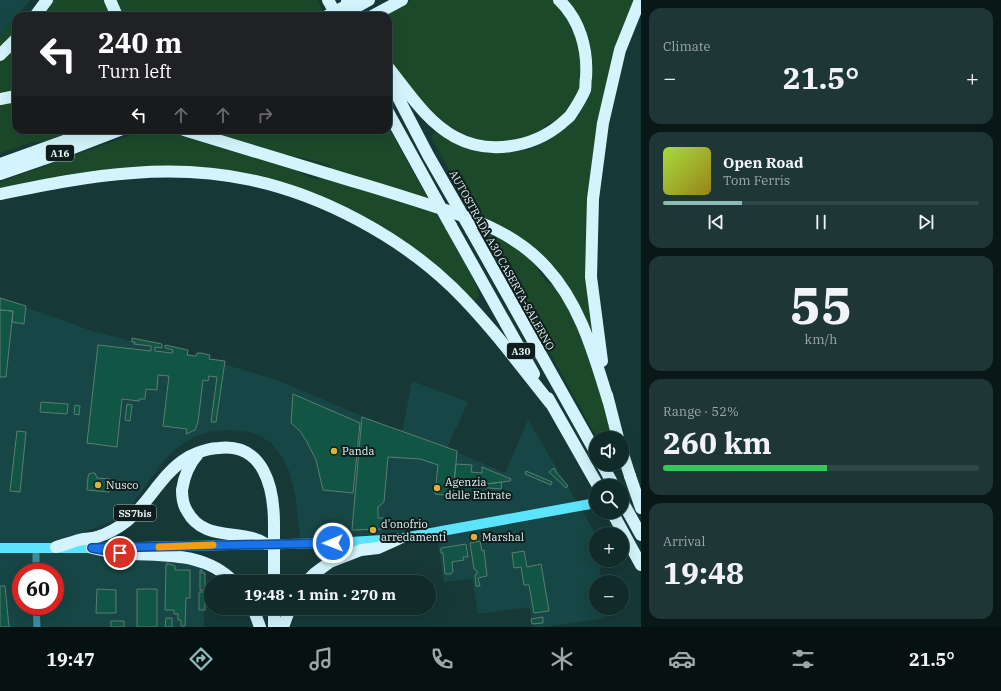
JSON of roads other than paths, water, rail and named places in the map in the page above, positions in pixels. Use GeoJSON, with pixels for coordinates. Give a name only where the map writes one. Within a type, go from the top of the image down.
{"type":"FeatureCollection","features":[{"type":"Feature","properties":{"kind":"highway"},"geometry":{"type":"LineString","coordinates":[[38,12],[47,0]]}},
{"type":"Feature","properties":{"kind":"highway"},"geometry":{"type":"LineString","coordinates":[[110,0],[115,12]]}},
{"type":"Feature","properties":{"kind":"highway"},"geometry":{"type":"LineString","coordinates":[[328,0],[334,12]]}},
{"type":"Feature","properties":{"kind":"highway"},"geometry":{"type":"LineString","coordinates":[[347,0],[354,12]]}},
{"type":"Feature","properties":{"kind":"highway"},"geometry":{"type":"LineString","coordinates":[[334,12],[357,0]]}},
{"type":"Feature","properties":{"kind":"highway"},"geometry":{"type":"LineString","coordinates":[[348,12],[369,0]]}},
{"type":"Feature","properties":{"kind":"highway"},"geometry":{"type":"LineString","coordinates":[[366,12],[387,0]]}},
{"type":"Feature","properties":{"kind":"highway"},"geometry":{"type":"LineString","coordinates":[[380,12],[402,0]]}},
{"type":"Feature","properties":{"kind":"highway"},"geometry":{"type":"LineString","coordinates":[[392,72],[432,121],[455,137],[477,146],[506,147],[527,143],[552,132],[569,117],[585,90],[585,47],[577,23],[559,0]]}},
{"type":"Feature","properties":{"kind":"highway"},"geometry":{"type":"LineString","coordinates":[[608,403],[591,277],[593,199],[603,123],[620,50],[640,0]]}},
{"type":"Feature","properties":{"kind":"highway"},"geometry":{"type":"LineString","coordinates":[[0,55],[12,43]]}},
{"type":"Feature","properties":{"kind":"highway","name":"AUTOSTRADA A30 CASERTA-SALERNO"},"geometry":{"type":"LineString","coordinates":[[392,86],[428,155],[589,441]]}},
{"type":"Feature","properties":{"kind":"highway"},"geometry":{"type":"LineString","coordinates":[[0,99],[12,97]]}},
{"type":"Feature","properties":{"kind":"highway","name":"A30"},"geometry":{"type":"LineString","coordinates":[[392,119],[594,479]]}},
{"type":"Feature","properties":{"kind":"highway","name":"A16"},"geometry":{"type":"LineString","coordinates":[[0,164],[84,134]]}},
{"type":"Feature","properties":{"kind":"highway","name":"A16"},"geometry":{"type":"LineString","coordinates":[[0,174],[110,134]]}},
{"type":"Feature","properties":{"kind":"highway"},"geometry":{"type":"LineString","coordinates":[[197,134],[416,200],[467,217],[502,232],[517,241],[546,267],[569,297],[579,315],[589,339],[616,431]]}},
{"type":"Feature","properties":{"kind":"highway"},"geometry":{"type":"LineString","coordinates":[[0,194],[89,177],[134,172],[185,172],[232,176],[252,180],[316,201],[379,232],[430,267],[474,310],[551,404]]}},
{"type":"Feature","properties":{"kind":"highway","name":"SS7bis"},"geometry":{"type":"LineString","coordinates":[[56,548],[79,540],[97,537],[114,530],[127,521],[172,471],[187,457],[215,448],[226,447],[245,451],[255,458],[264,471],[273,503],[274,575]]}},
{"type":"Feature","properties":{"kind":"highway","name":"SS7bis"},"geometry":{"type":"LineString","coordinates":[[199,453],[193,459],[188,470],[182,494],[184,505],[193,521],[204,528],[215,532],[260,540],[266,544]]}},
{"type":"Feature","properties":{"kind":"highway"},"geometry":{"type":"LineString","coordinates":[[628,471],[641,508]]}},
{"type":"Feature","properties":{"kind":"highway"},"geometry":{"type":"LineString","coordinates":[[629,513],[641,535]]}},
{"type":"Feature","properties":{"kind":"highway"},"geometry":{"type":"LineString","coordinates":[[616,519],[641,565]]}},
{"type":"Feature","properties":{"kind":"highway","name":"SS7bis"},"geometry":{"type":"LineString","coordinates":[[313,575],[330,562],[361,550],[378,548],[398,539]]}},
{"type":"Feature","properties":{"kind":"highway","name":"SS7bis"},"geometry":{"type":"LineString","coordinates":[[92,548],[120,553],[190,558],[204,562],[225,575]]}},
{"type":"Feature","properties":{"kind":"highway"},"geometry":{"type":"LineString","coordinates":[[256,615],[260,627]]}},
{"type":"Feature","properties":{"kind":"highway"},"geometry":{"type":"LineString","coordinates":[[274,615],[274,627]]}},
{"type":"Feature","properties":{"kind":"highway"},"geometry":{"type":"LineString","coordinates":[[283,627],[287,615]]}},
{"type":"Feature","properties":{"kind":"main road"},"geometry":{"type":"LineString","coordinates":[[629,498],[641,495]]}},
{"type":"Feature","properties":{"kind":"main road","name":"SS7bis"},"geometry":{"type":"LineString","coordinates":[[0,548],[36,549],[333,543],[398,539],[589,504]]}},
{"type":"Feature","properties":{"kind":"street"},"geometry":{"type":"LineString","coordinates":[[36,549],[36,563]]}},
{"type":"Feature","properties":{"kind":"street"},"geometry":{"type":"LineString","coordinates":[[36,615],[36,627]]}},
{"type":"Feature","properties":{"kind":"place","name":"Panda"},"geometry":{"type":"Point","coordinates":[334,451]}},
{"type":"Feature","properties":{"kind":"place","name":"Nusco"},"geometry":{"type":"Point","coordinates":[98,485]}},
{"type":"Feature","properties":{"kind":"place","name":"Agenzia delle Entrate"},"geometry":{"type":"Point","coordinates":[437,488]}},
{"type":"Feature","properties":{"kind":"place","name":"d'onofrio arredamenti"},"geometry":{"type":"Point","coordinates":[373,530]}},
{"type":"Feature","properties":{"kind":"place","name":"Marshal"},"geometry":{"type":"Point","coordinates":[474,537]}}]}
